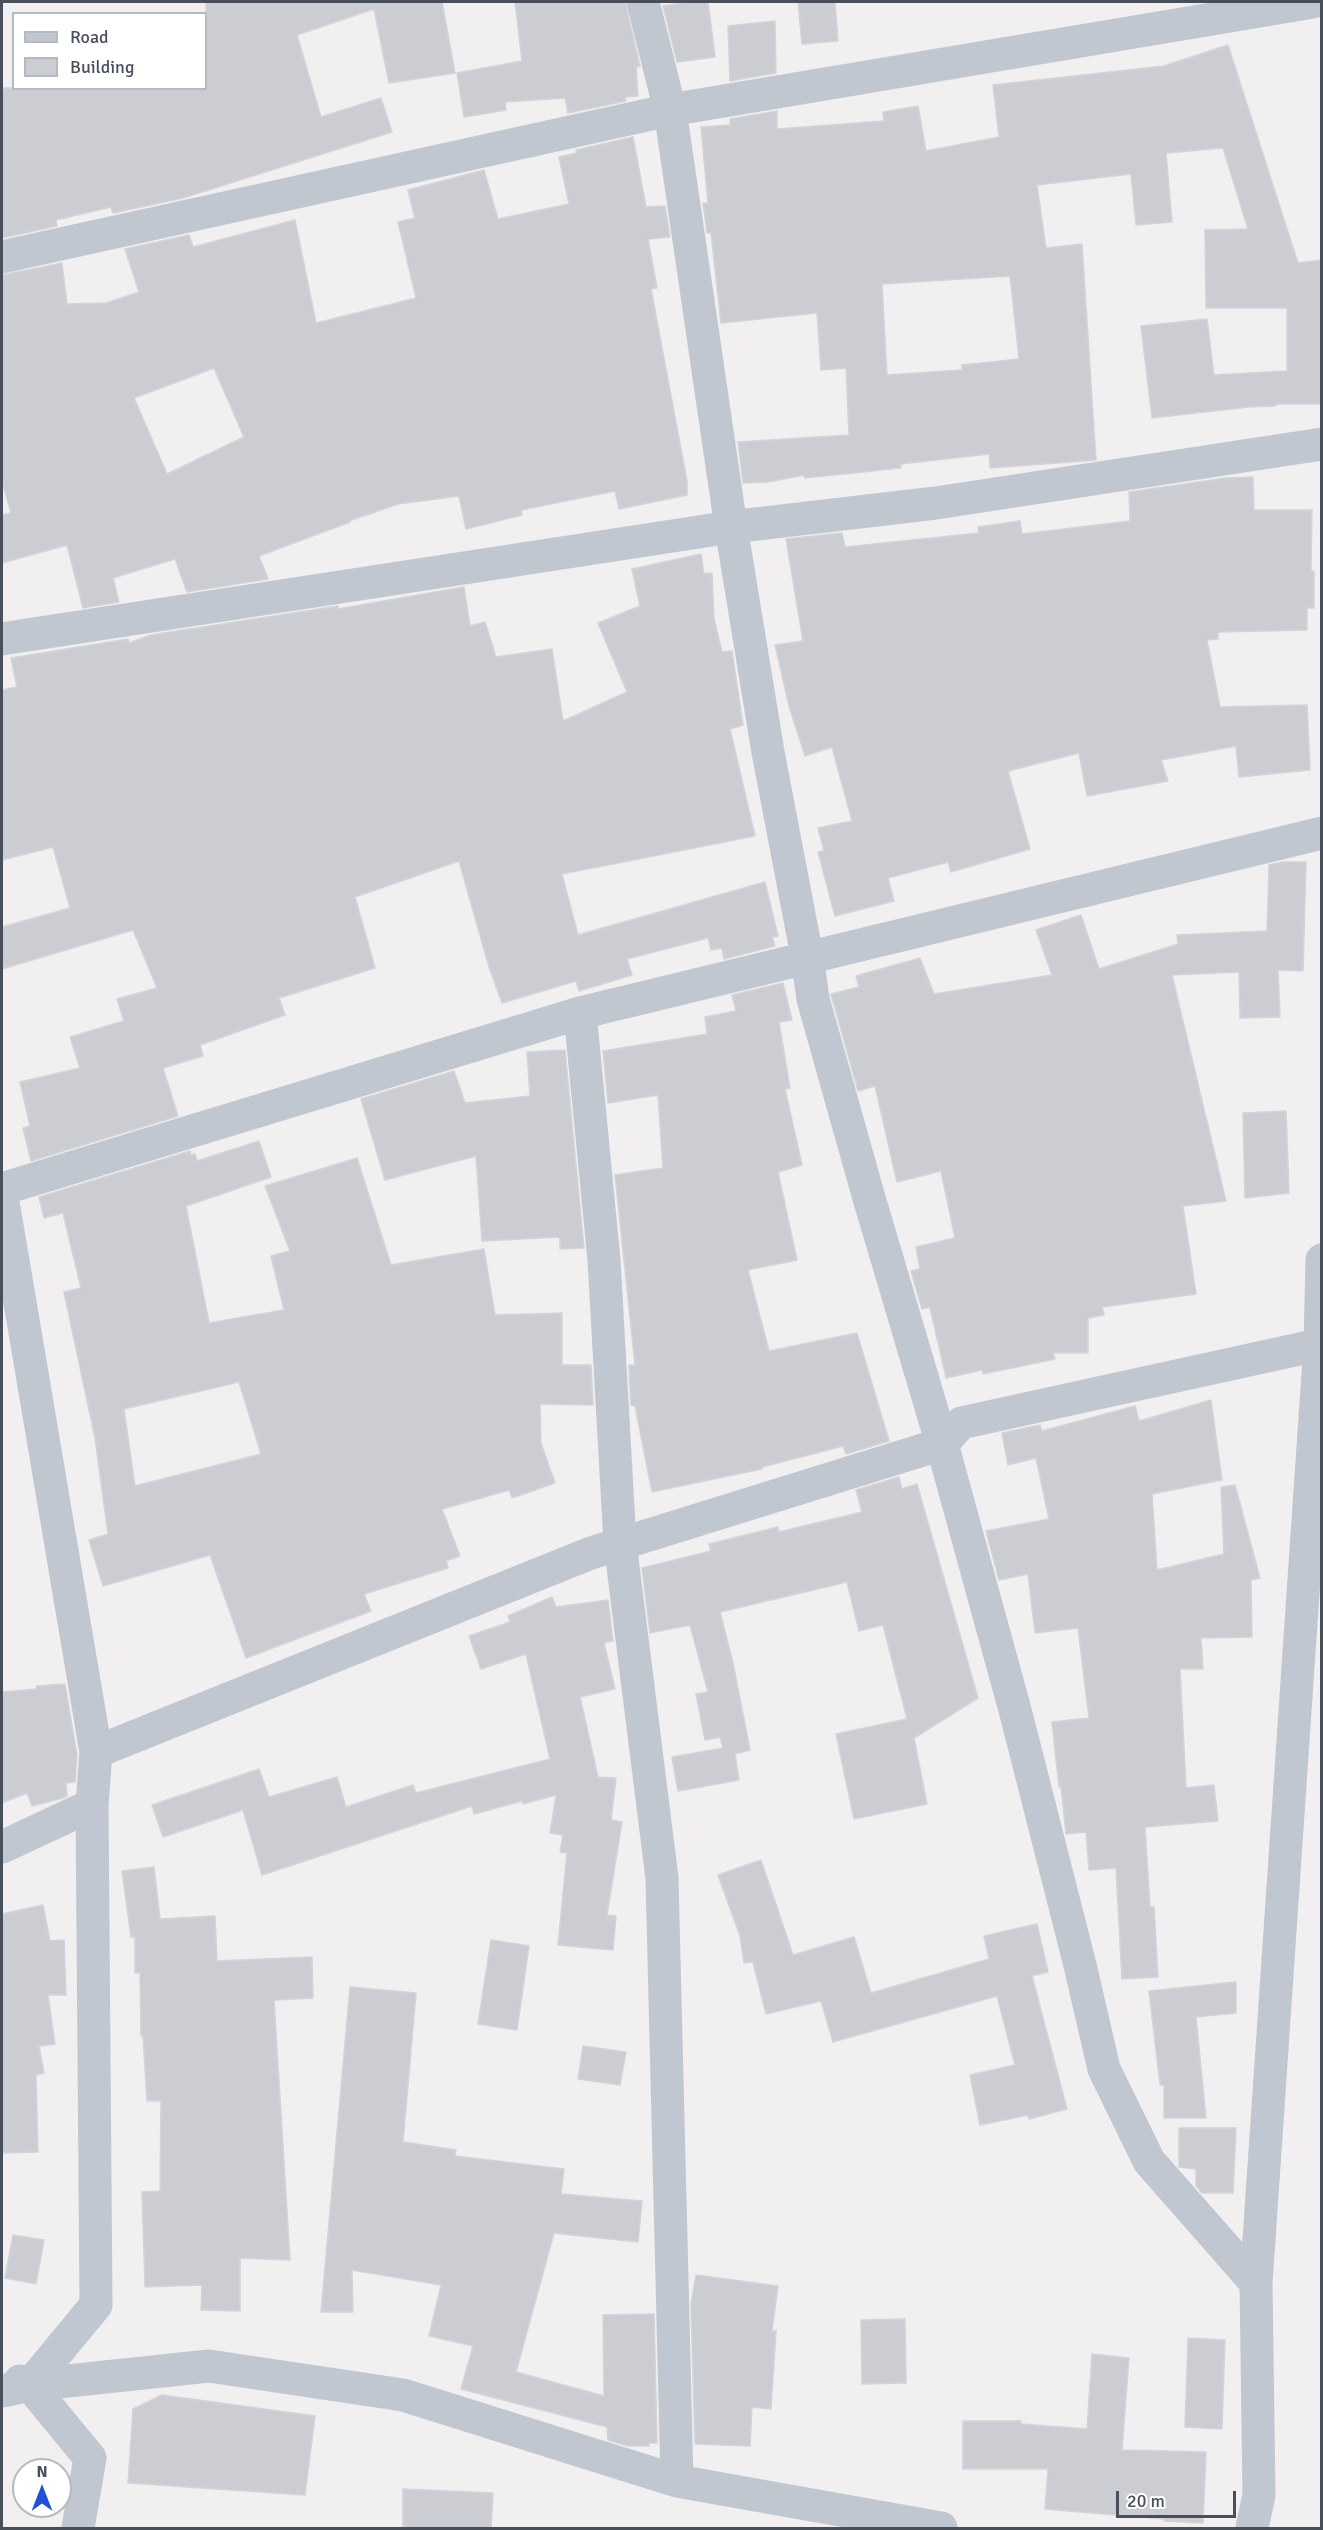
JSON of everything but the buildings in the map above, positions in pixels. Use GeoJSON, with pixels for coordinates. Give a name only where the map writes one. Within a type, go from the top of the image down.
{"type":"FeatureCollection","features":[{"type":"Feature","properties":{"kind":"street"},"geometry":{"type":"LineString","coordinates":[[644,2],[670,110],[731,527],[768,752],[807,956],[813,999],[868,1198],[942,1444],[1018,1721],[1104,2069],[1149,2161],[1256,2283]]}},
{"type":"Feature","properties":{"kind":"street"},"geometry":{"type":"LineString","coordinates":[[2,257],[670,110],[1313,2]]}},
{"type":"Feature","properties":{"kind":"street"},"geometry":{"type":"LineString","coordinates":[[2,639],[731,527],[936,503],[1322,444]]}},
{"type":"Feature","properties":{"kind":"street"},"geometry":{"type":"LineString","coordinates":[[2,1189],[580,1013],[807,956],[1322,833]]}},
{"type":"Feature","properties":{"kind":"street"},"geometry":{"type":"LineString","coordinates":[[580,1013],[604,1260],[620,1543],[662,1878],[677,2481]]}},
{"type":"Feature","properties":{"kind":"street"},"geometry":{"type":"LineString","coordinates":[[2,1196],[96,1752],[92,1805],[96,2305],[11,2384]]}},
{"type":"Feature","properties":{"kind":"street"},"geometry":{"type":"LineString","coordinates":[[1252,2529],[1259,2495],[1256,2283],[1321,1344],[1322,1260]]}},
{"type":"Feature","properties":{"kind":"street"},"geometry":{"type":"LineString","coordinates":[[96,1752],[620,1543],[942,1444],[961,1424],[1321,1344]]}},
{"type":"Feature","properties":{"kind":"street"},"geometry":{"type":"LineString","coordinates":[[2,1847],[92,1805]]}},
{"type":"Feature","properties":{"kind":"street"},"geometry":{"type":"LineString","coordinates":[[11,2384],[208,2366],[403,2395],[677,2481],[941,2529]]}},
{"type":"Feature","properties":{"kind":"street"},"geometry":{"type":"LineString","coordinates":[[11,2384],[90,2458],[78,2529]]}}]}
